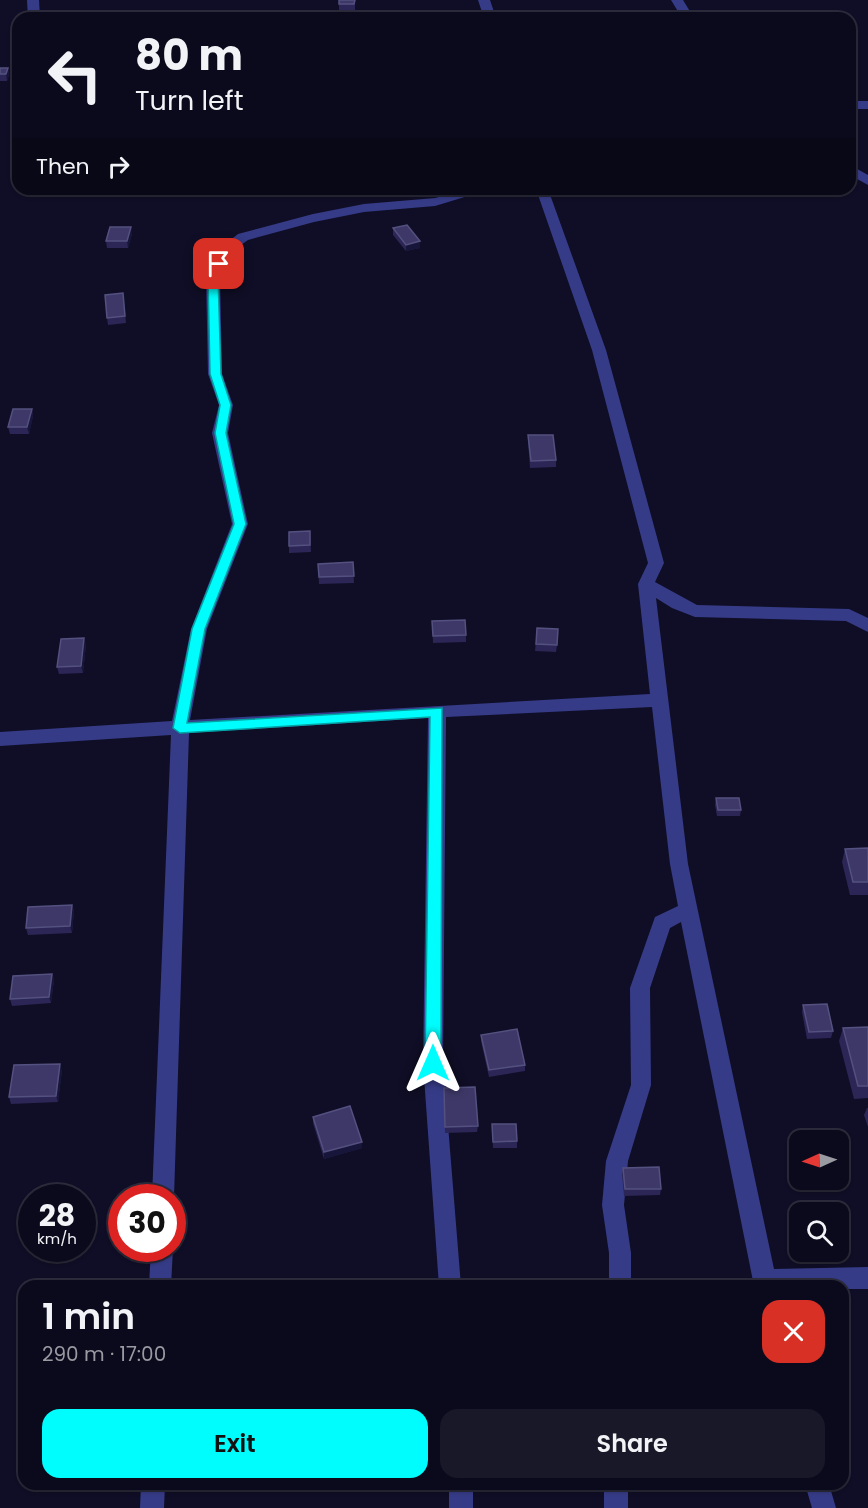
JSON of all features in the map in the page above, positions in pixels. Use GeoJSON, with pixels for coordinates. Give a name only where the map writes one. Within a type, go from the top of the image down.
{"type":"FeatureCollection","features":[{"type":"Feature","properties":{"kind":"street"},"geometry":{"type":"LineString","coordinates":[[163,1184],[180,728],[199,629],[240,524],[220,433],[226,405],[215,364],[213,277],[225,250],[243,237],[313,218],[364,208],[435,202],[462,195]]}},
{"type":"Feature","properties":{"kind":"street"},"geometry":{"type":"LineString","coordinates":[[544,195],[599,350],[656,563],[646,584],[679,864],[764,1280]]}},
{"type":"Feature","properties":{"kind":"street"},"geometry":{"type":"LineString","coordinates":[[646,584],[678,604],[695,611],[849,615],[868,625]]}},
{"type":"Feature","properties":{"kind":"street"},"geometry":{"type":"LineString","coordinates":[[0,739],[437,711],[661,700]]}},
{"type":"Feature","properties":{"kind":"street"},"geometry":{"type":"LineString","coordinates":[[437,711],[433,1063],[450,1280]]}},
{"type":"Feature","properties":{"kind":"street"},"geometry":{"type":"LineString","coordinates":[[620,1280],[620,1253],[613,1205],[617,1161],[641,1085],[640,988],[662,923],[689,909]]}},
{"type":"Feature","properties":{"kind":"street"},"geometry":{"type":"LineString","coordinates":[[160,1280],[161,1262]]}},
{"type":"Feature","properties":{"kind":"street"},"geometry":{"type":"LineString","coordinates":[[827,1280],[868,1278]]}},
{"type":"Feature","properties":{"kind":"street"},"geometry":{"type":"LineString","coordinates":[[152,1508],[153,1490]]}},
{"type":"Feature","properties":{"kind":"street"},"geometry":{"type":"LineString","coordinates":[[460,1490],[462,1508]]}},
{"type":"Feature","properties":{"kind":"street"},"geometry":{"type":"LineString","coordinates":[[616,1490],[616,1508]]}},
{"type":"Feature","properties":{"kind":"street"},"geometry":{"type":"LineString","coordinates":[[819,1490],[824,1508]]}},
{"type":"Feature","properties":{"kind":"building"},"geometry":{"type":"Polygon","coordinates":[[[339,0],[355,0],[354,4],[339,4],[339,0]]]}},
{"type":"Feature","properties":{"kind":"building"},"geometry":{"type":"Polygon","coordinates":[[[0,68],[8,68],[6,74],[0,74],[0,68]]]}},
{"type":"Feature","properties":{"kind":"building"},"geometry":{"type":"Polygon","coordinates":[[[407,225],[420,241],[406,245],[393,228],[407,225]]]}},
{"type":"Feature","properties":{"kind":"building"},"geometry":{"type":"Polygon","coordinates":[[[110,227],[131,227],[127,241],[106,241],[110,227]]]}},
{"type":"Feature","properties":{"kind":"building"},"geometry":{"type":"Polygon","coordinates":[[[123,293],[125,316],[107,318],[105,295],[123,293]]]}},
{"type":"Feature","properties":{"kind":"building"},"geometry":{"type":"Polygon","coordinates":[[[13,409],[32,409],[27,427],[8,427],[13,409]]]}},
{"type":"Feature","properties":{"kind":"building"},"geometry":{"type":"Polygon","coordinates":[[[528,435],[553,435],[556,460],[531,461],[528,435]]]}},
{"type":"Feature","properties":{"kind":"building"},"geometry":{"type":"Polygon","coordinates":[[[310,531],[310,545],[289,546],[289,532],[310,531]]]}},
{"type":"Feature","properties":{"kind":"building"},"geometry":{"type":"Polygon","coordinates":[[[353,562],[354,576],[319,577],[318,564],[353,562]]]}},
{"type":"Feature","properties":{"kind":"building"},"geometry":{"type":"Polygon","coordinates":[[[465,620],[466,635],[433,636],[432,621],[465,620]]]}},
{"type":"Feature","properties":{"kind":"building"},"geometry":{"type":"Polygon","coordinates":[[[537,628],[558,629],[557,645],[536,644],[537,628]]]}},
{"type":"Feature","properties":{"kind":"building"},"geometry":{"type":"Polygon","coordinates":[[[84,638],[81,666],[57,667],[61,639],[84,638]]]}},
{"type":"Feature","properties":{"kind":"building"},"geometry":{"type":"Polygon","coordinates":[[[716,798],[739,798],[741,810],[718,810],[716,798]]]}},
{"type":"Feature","properties":{"kind":"building"},"geometry":{"type":"Polygon","coordinates":[[[868,848],[868,882],[853,882],[845,849],[868,848]]]}},
{"type":"Feature","properties":{"kind":"building"},"geometry":{"type":"Polygon","coordinates":[[[72,905],[70,926],[26,928],[28,907],[72,905]]]}},
{"type":"Feature","properties":{"kind":"building"},"geometry":{"type":"Polygon","coordinates":[[[52,974],[49,997],[10,999],[13,976],[52,974]]]}},
{"type":"Feature","properties":{"kind":"building"},"geometry":{"type":"Polygon","coordinates":[[[827,1004],[833,1031],[809,1032],[803,1005],[827,1004]]]}},
{"type":"Feature","properties":{"kind":"building"},"geometry":{"type":"Polygon","coordinates":[[[868,1027],[868,1086],[858,1086],[843,1028],[868,1027]]]}},
{"type":"Feature","properties":{"kind":"building"},"geometry":{"type":"Polygon","coordinates":[[[517,1029],[525,1065],[489,1070],[481,1035],[517,1029]]]}},
{"type":"Feature","properties":{"kind":"building"},"geometry":{"type":"Polygon","coordinates":[[[60,1064],[56,1096],[9,1097],[14,1065],[60,1064]]]}},
{"type":"Feature","properties":{"kind":"building"},"geometry":{"type":"Polygon","coordinates":[[[475,1087],[478,1126],[445,1127],[444,1088],[475,1087]]]}},
{"type":"Feature","properties":{"kind":"building"},"geometry":{"type":"Polygon","coordinates":[[[350,1106],[362,1142],[324,1152],[313,1117],[350,1106]]]}},
{"type":"Feature","properties":{"kind":"building"},"geometry":{"type":"Polygon","coordinates":[[[492,1124],[516,1124],[517,1141],[493,1142],[492,1124]]]}},
{"type":"Feature","properties":{"kind":"building"},"geometry":{"type":"Polygon","coordinates":[[[659,1167],[661,1189],[625,1189],[623,1168],[659,1167]]]}},
{"type":"Feature","properties":{"kind":"route"},"geometry":{"type":"LineString","coordinates":[[219,264],[213,277],[215,374],[226,405],[220,433],[240,524],[199,629],[180,728],[437,711],[433,1063]]}}]}
